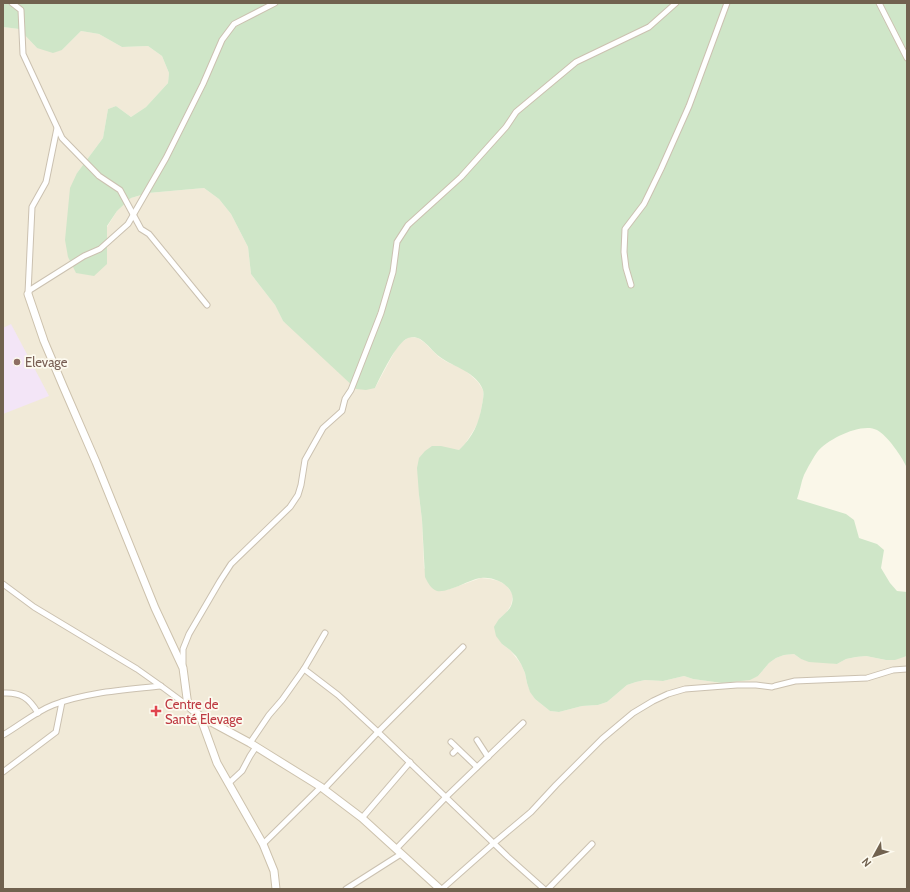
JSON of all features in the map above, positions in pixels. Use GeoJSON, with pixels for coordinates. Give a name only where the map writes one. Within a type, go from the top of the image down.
{"type":"FeatureCollection","features":[{"type":"Feature","properties":{"kind":"street"},"geometry":{"type":"LineString","coordinates":[[12,3],[21,10],[23,54],[62,138],[99,176],[120,190],[141,229],[149,234],[207,306]]}},
{"type":"Feature","properties":{"kind":"street"},"geometry":{"type":"LineString","coordinates":[[28,294],[30,290],[84,256],[100,249],[128,224],[166,158],[203,84],[222,40],[234,24],[275,3]]}},
{"type":"Feature","properties":{"kind":"street"},"geometry":{"type":"LineString","coordinates":[[188,706],[183,668],[183,649],[189,634],[231,564],[290,507],[298,495],[305,460],[323,428],[342,411],[345,399],[351,390],[381,313],[393,272],[396,242],[408,225],[461,177],[506,127],[516,112],[576,62],[649,27],[676,3]]}},
{"type":"Feature","properties":{"kind":"street"},"geometry":{"type":"LineString","coordinates":[[631,285],[624,252],[625,229],[644,204],[661,169],[689,106],[727,3]]}},
{"type":"Feature","properties":{"kind":"street"},"geometry":{"type":"LineString","coordinates":[[879,3],[907,58]]}},
{"type":"Feature","properties":{"kind":"street"},"geometry":{"type":"LineString","coordinates":[[58,128],[46,182],[32,207],[28,294],[44,340],[96,462],[155,608],[183,668]]}},
{"type":"Feature","properties":{"kind":"street"},"geometry":{"type":"LineString","coordinates":[[3,584],[34,607],[137,669],[200,716],[253,745],[322,788],[362,818],[441,889],[531,812],[576,764],[618,725],[652,700],[685,689],[698,687],[756,685],[772,687],[795,681],[867,678],[893,670],[907,669]]}},
{"type":"Feature","properties":{"kind":"street"},"geometry":{"type":"LineString","coordinates":[[229,784],[242,771],[250,756],[253,745],[269,715],[282,700],[304,669],[325,633]]}},
{"type":"Feature","properties":{"kind":"street"},"geometry":{"type":"LineString","coordinates":[[263,844],[322,788],[463,648]]}},
{"type":"Feature","properties":{"kind":"street"},"geometry":{"type":"LineString","coordinates":[[304,669],[338,695],[544,889]]}},
{"type":"Feature","properties":{"kind":"street"},"geometry":{"type":"LineString","coordinates":[[3,735],[38,713],[68,700],[106,692],[161,686]]}},
{"type":"Feature","properties":{"kind":"street"},"geometry":{"type":"LineString","coordinates":[[3,693],[17,693],[23,696],[32,704],[38,713]]}},
{"type":"Feature","properties":{"kind":"street"},"geometry":{"type":"LineString","coordinates":[[3,772],[56,732],[62,702]]}},
{"type":"Feature","properties":{"kind":"street"},"geometry":{"type":"LineString","coordinates":[[200,716],[217,763],[263,844],[274,871],[276,889]]}},
{"type":"Feature","properties":{"kind":"street"},"geometry":{"type":"LineString","coordinates":[[396,849],[446,797],[523,723]]}},
{"type":"Feature","properties":{"kind":"street"},"geometry":{"type":"LineString","coordinates":[[477,740],[488,756]]}},
{"type":"Feature","properties":{"kind":"street"},"geometry":{"type":"LineString","coordinates":[[451,742],[477,767]]}},
{"type":"Feature","properties":{"kind":"street"},"geometry":{"type":"LineString","coordinates":[[453,753],[457,749]]}},
{"type":"Feature","properties":{"kind":"street"},"geometry":{"type":"LineString","coordinates":[[362,818],[410,762]]}},
{"type":"Feature","properties":{"kind":"street"},"geometry":{"type":"LineString","coordinates":[[548,889],[592,844]]}},
{"type":"Feature","properties":{"kind":"street"},"geometry":{"type":"LineString","coordinates":[[346,889],[402,854]]}},
{"type":"Feature","properties":{"kind":"shaded area"},"geometry":{"type":"Polygon","coordinates":[[[3,27],[19,29],[37,48],[62,50],[81,31],[99,34],[122,47],[148,46],[162,56],[169,73],[168,83],[146,107],[131,117],[116,106],[108,109],[103,138],[77,173],[107,264],[107,227],[117,211],[131,198],[148,193],[204,188],[219,199],[231,214],[248,247],[251,274],[275,305],[283,321],[375,388],[396,349],[409,337],[418,338],[439,357],[465,370],[478,382],[483,390],[483,400],[479,420],[475,428],[465,444],[459,450],[450,449],[419,495],[422,520],[424,568],[447,590],[481,578],[499,581],[507,586],[513,595],[511,605],[506,613],[499,619],[502,644],[510,650],[521,664],[530,691],[535,699],[550,711],[559,712],[582,706],[598,705],[607,702],[627,685],[645,680],[663,681],[684,676],[693,679],[722,683],[758,676],[769,663],[784,655],[794,654],[801,659],[837,664],[846,659],[856,657],[866,656],[886,660],[907,656],[907,889],[3,889],[3,27]]]}},
{"type":"Feature","properties":{"kind":"shaded area","name":"Elevage"},"geometry":{"type":"Polygon","coordinates":[[[11,324],[49,396],[3,414],[3,328],[11,324]]]}},
{"type":"Feature","properties":{"kind":"green space"},"geometry":{"type":"Polygon","coordinates":[[[3,3],[907,3],[907,468],[894,447],[877,430],[863,428],[854,430],[837,437],[818,451],[804,475],[797,499],[846,514],[854,520],[859,538],[877,544],[884,550],[881,568],[897,591],[907,592],[907,656],[895,660],[886,660],[866,656],[856,657],[846,659],[837,664],[809,662],[794,654],[784,655],[769,663],[758,676],[750,680],[722,683],[693,679],[684,676],[663,681],[645,680],[627,685],[607,702],[598,705],[582,706],[559,712],[550,711],[535,699],[530,692],[521,664],[516,656],[502,644],[496,636],[494,627],[499,619],[507,612],[513,600],[512,594],[505,584],[493,579],[481,578],[447,590],[437,591],[431,587],[425,577],[417,468],[419,458],[432,446],[441,446],[459,450],[468,440],[475,429],[481,412],[483,390],[480,384],[464,370],[445,361],[426,343],[420,339],[412,337],[403,341],[399,346],[389,360],[375,388],[366,390],[356,389],[283,321],[275,305],[251,274],[248,247],[231,214],[219,199],[204,188],[148,193],[131,198],[117,211],[107,226],[107,264],[94,276],[76,273],[68,257],[65,240],[70,188],[77,173],[103,138],[108,109],[116,106],[131,117],[146,107],[168,83],[169,73],[162,56],[148,46],[122,47],[99,34],[81,31],[62,50],[53,53],[37,48],[19,29],[3,27],[3,3]]]}},
{"type":"Feature","properties":{"kind":"place","name":"Elevage"},"geometry":{"type":"Point","coordinates":[17,362]}},
{"type":"Feature","properties":{"kind":"place","name":"Centre de Santé Elevage"},"geometry":{"type":"Point","coordinates":[156,711]}}]}
